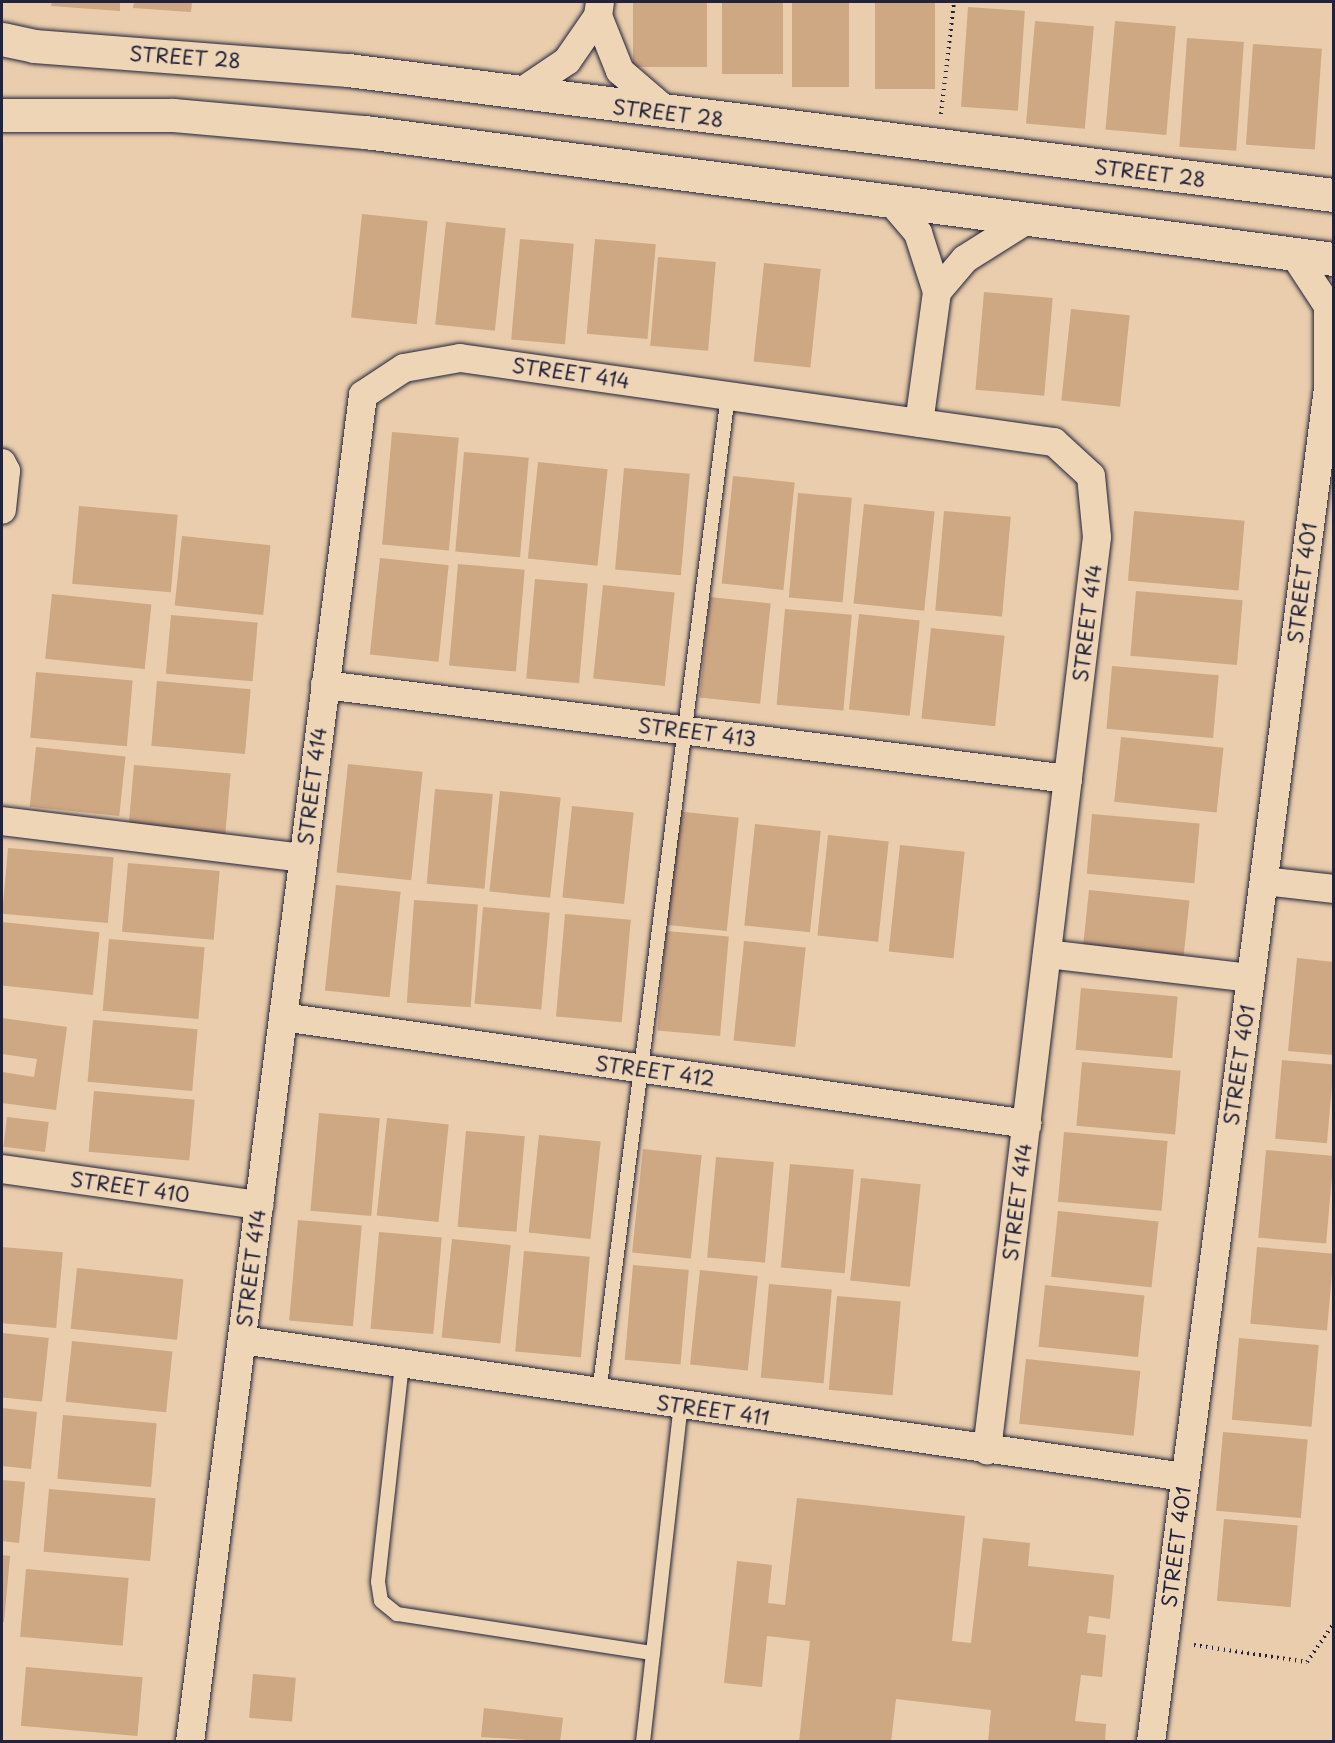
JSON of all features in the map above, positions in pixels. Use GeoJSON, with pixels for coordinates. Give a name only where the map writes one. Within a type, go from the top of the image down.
{"type":"FeatureCollection","features":[{"type":"Feature","properties":{"kind":"street"},"geometry":{"type":"LineString","coordinates":[[518,94],[567,61],[599,9]]}},
{"type":"Feature","properties":{"kind":"street"},"geometry":{"type":"LineString","coordinates":[[599,9],[620,71],[670,114]]}},
{"type":"Feature","properties":{"kind":"street","name":"STREET 28"},"geometry":{"type":"LineString","coordinates":[[2,39],[34,46],[348,70],[670,114],[1334,195]]}},
{"type":"Feature","properties":{"kind":"street"},"geometry":{"type":"LineString","coordinates":[[2,115],[173,115],[365,132],[889,199],[1295,256],[1334,259]]}},
{"type":"Feature","properties":{"kind":"street"},"geometry":{"type":"LineString","coordinates":[[889,199],[918,233],[937,292],[919,423]]}},
{"type":"Feature","properties":{"kind":"street"},"geometry":{"type":"LineString","coordinates":[[937,292],[965,259],[1030,218]]}},
{"type":"Feature","properties":{"kind":"street","name":"STREET 401"},"geometry":{"type":"LineString","coordinates":[[1151,1742],[1331,383],[1328,306],[1295,256]]}},
{"type":"Feature","properties":{"kind":"street","name":"STREET 414"},"geometry":{"type":"LineString","coordinates":[[190,1742],[363,395],[404,368],[460,357],[1054,442],[1091,476],[1097,537],[987,1450]]}},
{"type":"Feature","properties":{"kind":"street"},"geometry":{"type":"LineString","coordinates":[[2,463],[6,471],[2,510]]}},
{"type":"Feature","properties":{"kind":"street","name":"STREET 413"},"geometry":{"type":"LineString","coordinates":[[325,685],[1068,779]]}},
{"type":"Feature","properties":{"kind":"street"},"geometry":{"type":"LineString","coordinates":[[2,821],[303,858]]}},
{"type":"Feature","properties":{"kind":"street"},"geometry":{"type":"LineString","coordinates":[[1264,881],[1334,890]]}},
{"type":"Feature","properties":{"kind":"street"},"geometry":{"type":"LineString","coordinates":[[1047,954],[1251,978]]}},
{"type":"Feature","properties":{"kind":"street","name":"STREET 412"},"geometry":{"type":"LineString","coordinates":[[283,1017],[1027,1124]]}},
{"type":"Feature","properties":{"kind":"street","name":"STREET 410"},"geometry":{"type":"LineString","coordinates":[[2,1169],[259,1205]]}},
{"type":"Feature","properties":{"kind":"street","name":"STREET 411"},"geometry":{"type":"LineString","coordinates":[[242,1340],[1185,1477]]}},
{"type":"Feature","properties":{"kind":"lane"},"geometry":{"type":"LineString","coordinates":[[599,1393],[728,396]]}},
{"type":"Feature","properties":{"kind":"lane"},"geometry":{"type":"LineString","coordinates":[[402,1364],[378,1582],[381,1601],[397,1614],[653,1653]]}},
{"type":"Feature","properties":{"kind":"lane"},"geometry":{"type":"LineString","coordinates":[[643,1742],[681,1405]]}},
{"type":"Feature","properties":{"kind":"path"},"geometry":{"type":"LineString","coordinates":[[937,147],[954,2]]}},
{"type":"Feature","properties":{"kind":"path"},"geometry":{"type":"LineString","coordinates":[[1164,1641],[1307,1662],[1334,1623]]}},
{"type":"Feature","properties":{"kind":"building"},"geometry":{"type":"Polygon","coordinates":[[[52,2],[120,2],[120,11],[51,6],[52,2]]]}},
{"type":"Feature","properties":{"kind":"building"},"geometry":{"type":"Polygon","coordinates":[[[134,2],[192,2],[191,12],[133,8],[134,2]]]}},
{"type":"Feature","properties":{"kind":"building"},"geometry":{"type":"Polygon","coordinates":[[[633,2],[707,2],[707,67],[633,67],[633,2]]]}},
{"type":"Feature","properties":{"kind":"building"},"geometry":{"type":"Polygon","coordinates":[[[722,2],[783,2],[783,74],[722,74],[722,2]]]}},
{"type":"Feature","properties":{"kind":"building"},"geometry":{"type":"Polygon","coordinates":[[[792,2],[849,2],[849,87],[792,87],[792,2]]]}},
{"type":"Feature","properties":{"kind":"building"},"geometry":{"type":"Polygon","coordinates":[[[875,2],[935,2],[935,89],[875,89],[875,2]]]}},
{"type":"Feature","properties":{"kind":"building"},"geometry":{"type":"Polygon","coordinates":[[[968,7],[1025,11],[1018,111],[961,107],[968,7]]]}},
{"type":"Feature","properties":{"kind":"building"},"geometry":{"type":"Polygon","coordinates":[[[1035,21],[1094,26],[1085,129],[1026,124],[1035,21]]]}},
{"type":"Feature","properties":{"kind":"building"},"geometry":{"type":"Polygon","coordinates":[[[1115,21],[1176,26],[1166,135],[1106,130],[1115,21]]]}},
{"type":"Feature","properties":{"kind":"building"},"geometry":{"type":"Polygon","coordinates":[[[1187,38],[1244,42],[1236,151],[1179,147],[1187,38]]]}},
{"type":"Feature","properties":{"kind":"building"},"geometry":{"type":"Polygon","coordinates":[[[1253,44],[1322,49],[1315,150],[1246,145],[1253,44]]]}},
{"type":"Feature","properties":{"kind":"building"},"geometry":{"type":"Polygon","coordinates":[[[362,214],[428,221],[417,324],[351,317],[362,214]]]}},
{"type":"Feature","properties":{"kind":"building"},"geometry":{"type":"Polygon","coordinates":[[[446,222],[506,228],[495,331],[435,324],[446,222]]]}},
{"type":"Feature","properties":{"kind":"building"},"geometry":{"type":"Polygon","coordinates":[[[520,239],[574,244],[565,344],[511,340],[520,239]]]}},
{"type":"Feature","properties":{"kind":"building"},"geometry":{"type":"Polygon","coordinates":[[[595,239],[656,244],[647,339],[587,334],[595,239]]]}},
{"type":"Feature","properties":{"kind":"building"},"geometry":{"type":"Polygon","coordinates":[[[658,257],[716,262],[708,351],[650,346],[658,257]]]}},
{"type":"Feature","properties":{"kind":"building"},"geometry":{"type":"Polygon","coordinates":[[[764,263],[821,269],[810,367],[754,361],[764,263]]]}},
{"type":"Feature","properties":{"kind":"building"},"geometry":{"type":"Polygon","coordinates":[[[984,292],[1053,298],[1044,396],[975,390],[984,292]]]}},
{"type":"Feature","properties":{"kind":"building"},"geometry":{"type":"Polygon","coordinates":[[[1071,309],[1130,315],[1120,407],[1061,400],[1071,309]]]}},
{"type":"Feature","properties":{"kind":"building"},"geometry":{"type":"Polygon","coordinates":[[[392,432],[459,438],[449,550],[382,545],[392,432]]]}},
{"type":"Feature","properties":{"kind":"building"},"geometry":{"type":"Polygon","coordinates":[[[464,452],[529,458],[520,557],[455,552],[464,452]]]}},
{"type":"Feature","properties":{"kind":"building"},"geometry":{"type":"Polygon","coordinates":[[[538,462],[608,469],[597,566],[528,558],[538,462]]]}},
{"type":"Feature","properties":{"kind":"building"},"geometry":{"type":"Polygon","coordinates":[[[624,468],[690,474],[681,575],[615,570],[624,468]]]}},
{"type":"Feature","properties":{"kind":"building"},"geometry":{"type":"Polygon","coordinates":[[[733,476],[795,482],[783,590],[722,583],[733,476]]]}},
{"type":"Feature","properties":{"kind":"building"},"geometry":{"type":"Polygon","coordinates":[[[798,493],[852,498],[843,602],[789,598],[798,493]]]}},
{"type":"Feature","properties":{"kind":"building"},"geometry":{"type":"Polygon","coordinates":[[[864,504],[935,511],[924,611],[854,603],[864,504]]]}},
{"type":"Feature","properties":{"kind":"building"},"geometry":{"type":"Polygon","coordinates":[[[79,506],[178,515],[171,592],[72,584],[79,506]]]}},
{"type":"Feature","properties":{"kind":"building"},"geometry":{"type":"Polygon","coordinates":[[[944,511],[1011,517],[1002,616],[935,611],[944,511]]]}},
{"type":"Feature","properties":{"kind":"building"},"geometry":{"type":"Polygon","coordinates":[[[1134,511],[1245,521],[1238,590],[1128,581],[1134,511]]]}},
{"type":"Feature","properties":{"kind":"building"},"geometry":{"type":"Polygon","coordinates":[[[182,536],[271,545],[263,615],[175,606],[182,536]]]}},
{"type":"Feature","properties":{"kind":"building"},"geometry":{"type":"Polygon","coordinates":[[[380,558],[449,565],[438,662],[370,654],[380,558]]]}},
{"type":"Feature","properties":{"kind":"building"},"geometry":{"type":"Polygon","coordinates":[[[458,564],[525,570],[516,671],[449,666],[458,564]]]}},
{"type":"Feature","properties":{"kind":"building"},"geometry":{"type":"Polygon","coordinates":[[[535,579],[588,584],[579,683],[526,679],[535,579]]]}},
{"type":"Feature","properties":{"kind":"building"},"geometry":{"type":"Polygon","coordinates":[[[603,585],[675,593],[665,686],[593,678],[603,585]]]}},
{"type":"Feature","properties":{"kind":"building"},"geometry":{"type":"Polygon","coordinates":[[[1136,591],[1243,600],[1237,665],[1130,656],[1136,591]]]}},
{"type":"Feature","properties":{"kind":"building"},"geometry":{"type":"Polygon","coordinates":[[[52,594],[151,604],[145,669],[45,659],[52,594]]]}},
{"type":"Feature","properties":{"kind":"building"},"geometry":{"type":"Polygon","coordinates":[[[710,597],[771,603],[760,704],[699,697],[710,597]]]}},
{"type":"Feature","properties":{"kind":"building"},"geometry":{"type":"Polygon","coordinates":[[[785,609],[852,615],[843,710],[777,705],[785,609]]]}},
{"type":"Feature","properties":{"kind":"building"},"geometry":{"type":"Polygon","coordinates":[[[859,614],[920,620],[910,716],[849,709],[859,614]]]}},
{"type":"Feature","properties":{"kind":"building"},"geometry":{"type":"Polygon","coordinates":[[[171,615],[258,623],[253,681],[166,674],[171,615]]]}},
{"type":"Feature","properties":{"kind":"building"},"geometry":{"type":"Polygon","coordinates":[[[931,628],[1005,636],[995,726],[921,719],[931,628]]]}},
{"type":"Feature","properties":{"kind":"building"},"geometry":{"type":"Polygon","coordinates":[[[1112,666],[1219,675],[1213,738],[1107,729],[1112,666]]]}},
{"type":"Feature","properties":{"kind":"building"},"geometry":{"type":"Polygon","coordinates":[[[36,672],[133,680],[127,746],[30,738],[36,672]]]}},
{"type":"Feature","properties":{"kind":"building"},"geometry":{"type":"Polygon","coordinates":[[[157,681],[251,689],[245,754],[151,746],[157,681]]]}},
{"type":"Feature","properties":{"kind":"building"},"geometry":{"type":"Polygon","coordinates":[[[1121,737],[1223,748],[1217,812],[1114,802],[1121,737]]]}},
{"type":"Feature","properties":{"kind":"building"},"geometry":{"type":"Polygon","coordinates":[[[36,747],[126,756],[119,816],[30,807],[36,747]]]}},
{"type":"Feature","properties":{"kind":"building"},"geometry":{"type":"Polygon","coordinates":[[[348,764],[423,772],[411,880],[337,872],[348,764]]]}},
{"type":"Feature","properties":{"kind":"building"},"geometry":{"type":"Polygon","coordinates":[[[134,765],[231,773],[225,839],[128,831],[134,765]]]}},
{"type":"Feature","properties":{"kind":"building"},"geometry":{"type":"Polygon","coordinates":[[[435,789],[493,794],[484,889],[427,884],[435,789]]]}},
{"type":"Feature","properties":{"kind":"building"},"geometry":{"type":"Polygon","coordinates":[[[500,791],[561,797],[550,898],[489,891],[500,791]]]}},
{"type":"Feature","properties":{"kind":"building"},"geometry":{"type":"Polygon","coordinates":[[[572,806],[634,812],[624,904],[562,897],[572,806]]]}},
{"type":"Feature","properties":{"kind":"building"},"geometry":{"type":"Polygon","coordinates":[[[675,811],[739,818],[727,931],[663,924],[675,811]]]}},
{"type":"Feature","properties":{"kind":"building"},"geometry":{"type":"Polygon","coordinates":[[[1092,814],[1200,823],[1194,883],[1087,874],[1092,814]]]}},
{"type":"Feature","properties":{"kind":"building"},"geometry":{"type":"Polygon","coordinates":[[[755,824],[821,831],[810,932],[744,925],[755,824]]]}},
{"type":"Feature","properties":{"kind":"building"},"geometry":{"type":"Polygon","coordinates":[[[828,835],[889,841],[878,942],[817,935],[828,835]]]}},
{"type":"Feature","properties":{"kind":"building"},"geometry":{"type":"Polygon","coordinates":[[[900,845],[965,852],[953,958],[889,951],[900,845]]]}},
{"type":"Feature","properties":{"kind":"building"},"geometry":{"type":"Polygon","coordinates":[[[8,848],[114,857],[108,923],[2,914],[8,848]]]}},
{"type":"Feature","properties":{"kind":"building"},"geometry":{"type":"Polygon","coordinates":[[[128,863],[220,871],[214,940],[122,932],[128,863]]]}},
{"type":"Feature","properties":{"kind":"building"},"geometry":{"type":"Polygon","coordinates":[[[336,885],[401,892],[390,997],[325,990],[336,885]]]}},
{"type":"Feature","properties":{"kind":"building"},"geometry":{"type":"Polygon","coordinates":[[[1089,890],[1189,901],[1183,960],[1083,950],[1089,890]]]}},
{"type":"Feature","properties":{"kind":"building"},"geometry":{"type":"Polygon","coordinates":[[[414,900],[478,904],[471,1007],[407,1003],[414,900]]]}},
{"type":"Feature","properties":{"kind":"building"},"geometry":{"type":"Polygon","coordinates":[[[483,907],[550,913],[541,1009],[475,1004],[483,907]]]}},
{"type":"Feature","properties":{"kind":"building"},"geometry":{"type":"Polygon","coordinates":[[[565,914],[631,920],[622,1022],[556,1017],[565,914]]]}},
{"type":"Feature","properties":{"kind":"building"},"geometry":{"type":"Polygon","coordinates":[[[2,922],[99,932],[93,995],[2,985],[2,922]]]}},
{"type":"Feature","properties":{"kind":"building"},"geometry":{"type":"Polygon","coordinates":[[[666,931],[729,936],[720,1036],[657,1031],[666,931]]]}},
{"type":"Feature","properties":{"kind":"building"},"geometry":{"type":"Polygon","coordinates":[[[109,939],[205,947],[198,1019],[103,1011],[109,939]]]}},
{"type":"Feature","properties":{"kind":"building"},"geometry":{"type":"Polygon","coordinates":[[[744,941],[806,947],[795,1047],[734,1040],[744,941]]]}},
{"type":"Feature","properties":{"kind":"building"},"geometry":{"type":"Polygon","coordinates":[[[1297,958],[1334,962],[1334,1055],[1288,1051],[1297,958]]]}},
{"type":"Feature","properties":{"kind":"building"},"geometry":{"type":"Polygon","coordinates":[[[1081,988],[1178,996],[1172,1058],[1076,1050],[1081,988]]]}},
{"type":"Feature","properties":{"kind":"building"},"geometry":{"type":"Polygon","coordinates":[[[2,1018],[67,1027],[56,1110],[2,1103],[2,1072],[34,1077],[37,1059],[2,1054],[2,1018]]]}},
{"type":"Feature","properties":{"kind":"building"},"geometry":{"type":"Polygon","coordinates":[[[93,1020],[198,1029],[192,1091],[88,1082],[93,1020]]]}},
{"type":"Feature","properties":{"kind":"building"},"geometry":{"type":"Polygon","coordinates":[[[1282,1060],[1334,1065],[1327,1143],[1275,1139],[1282,1060]]]}},
{"type":"Feature","properties":{"kind":"building"},"geometry":{"type":"Polygon","coordinates":[[[1082,1062],[1181,1071],[1175,1134],[1076,1126],[1082,1062]]]}},
{"type":"Feature","properties":{"kind":"building"},"geometry":{"type":"Polygon","coordinates":[[[94,1091],[195,1100],[189,1161],[89,1152],[94,1091]]]}},
{"type":"Feature","properties":{"kind":"building"},"geometry":{"type":"Polygon","coordinates":[[[319,1113],[380,1118],[371,1216],[310,1211],[319,1113]]]}},
{"type":"Feature","properties":{"kind":"building"},"geometry":{"type":"Polygon","coordinates":[[[7,1117],[49,1122],[45,1152],[3,1147],[7,1117]]]}},
{"type":"Feature","properties":{"kind":"building"},"geometry":{"type":"Polygon","coordinates":[[[387,1118],[449,1124],[438,1222],[377,1215],[387,1118]]]}},
{"type":"Feature","properties":{"kind":"building"},"geometry":{"type":"Polygon","coordinates":[[[466,1131],[525,1136],[516,1232],[458,1227],[466,1131]]]}},
{"type":"Feature","properties":{"kind":"building"},"geometry":{"type":"Polygon","coordinates":[[[1064,1132],[1168,1141],[1162,1211],[1058,1202],[1064,1132]]]}},
{"type":"Feature","properties":{"kind":"building"},"geometry":{"type":"Polygon","coordinates":[[[539,1135],[601,1141],[590,1239],[529,1232],[539,1135]]]}},
{"type":"Feature","properties":{"kind":"building"},"geometry":{"type":"Polygon","coordinates":[[[643,1149],[702,1155],[691,1259],[632,1252],[643,1149]]]}},
{"type":"Feature","properties":{"kind":"building"},"geometry":{"type":"Polygon","coordinates":[[[1266,1150],[1334,1156],[1326,1244],[1258,1238],[1266,1150]]]}},
{"type":"Feature","properties":{"kind":"building"},"geometry":{"type":"Polygon","coordinates":[[[716,1157],[774,1162],[765,1263],[707,1258],[716,1157]]]}},
{"type":"Feature","properties":{"kind":"building"},"geometry":{"type":"Polygon","coordinates":[[[790,1164],[854,1170],[845,1273],[781,1268],[790,1164]]]}},
{"type":"Feature","properties":{"kind":"building"},"geometry":{"type":"Polygon","coordinates":[[[861,1178],[921,1184],[910,1287],[850,1280],[861,1178]]]}},
{"type":"Feature","properties":{"kind":"building"},"geometry":{"type":"Polygon","coordinates":[[[1058,1211],[1158,1222],[1152,1287],[1051,1277],[1058,1211]]]}},
{"type":"Feature","properties":{"kind":"building"},"geometry":{"type":"Polygon","coordinates":[[[298,1220],[362,1226],[353,1326],[289,1321],[298,1220]]]}},
{"type":"Feature","properties":{"kind":"building"},"geometry":{"type":"Polygon","coordinates":[[[379,1232],[442,1237],[433,1334],[371,1329],[379,1232]]]}},
{"type":"Feature","properties":{"kind":"building"},"geometry":{"type":"Polygon","coordinates":[[[452,1239],[511,1245],[500,1344],[442,1337],[452,1239]]]}},
{"type":"Feature","properties":{"kind":"building"},"geometry":{"type":"Polygon","coordinates":[[[2,1247],[63,1252],[56,1328],[2,1323],[2,1247]]]}},
{"type":"Feature","properties":{"kind":"building"},"geometry":{"type":"Polygon","coordinates":[[[1257,1247],[1334,1254],[1327,1330],[1250,1324],[1257,1247]]]}},
{"type":"Feature","properties":{"kind":"building"},"geometry":{"type":"Polygon","coordinates":[[[524,1251],[590,1257],[581,1357],[515,1352],[524,1251]]]}},
{"type":"Feature","properties":{"kind":"building"},"geometry":{"type":"Polygon","coordinates":[[[633,1265],[689,1270],[681,1365],[625,1360],[633,1265]]]}},
{"type":"Feature","properties":{"kind":"building"},"geometry":{"type":"Polygon","coordinates":[[[77,1268],[183,1279],[177,1340],[71,1329],[77,1268]]]}},
{"type":"Feature","properties":{"kind":"building"},"geometry":{"type":"Polygon","coordinates":[[[700,1270],[758,1276],[748,1371],[690,1364],[700,1270]]]}},
{"type":"Feature","properties":{"kind":"building"},"geometry":{"type":"Polygon","coordinates":[[[769,1284],[832,1289],[824,1383],[761,1378],[769,1284]]]}},
{"type":"Feature","properties":{"kind":"building"},"geometry":{"type":"Polygon","coordinates":[[[1045,1285],[1144,1295],[1138,1357],[1039,1347],[1045,1285]]]}},
{"type":"Feature","properties":{"kind":"building"},"geometry":{"type":"Polygon","coordinates":[[[837,1296],[901,1302],[893,1395],[829,1390],[837,1296]]]}},
{"type":"Feature","properties":{"kind":"building"},"geometry":{"type":"Polygon","coordinates":[[[2,1333],[49,1338],[42,1402],[2,1397],[2,1333]]]}},
{"type":"Feature","properties":{"kind":"building"},"geometry":{"type":"Polygon","coordinates":[[[1239,1338],[1319,1345],[1312,1427],[1232,1420],[1239,1338]]]}},
{"type":"Feature","properties":{"kind":"building"},"geometry":{"type":"Polygon","coordinates":[[[72,1341],[172,1352],[166,1412],[66,1402],[72,1341]]]}},
{"type":"Feature","properties":{"kind":"building"},"geometry":{"type":"Polygon","coordinates":[[[1026,1359],[1140,1371],[1134,1436],[1019,1424],[1026,1359]]]}},
{"type":"Feature","properties":{"kind":"building"},"geometry":{"type":"Polygon","coordinates":[[[2,1408],[37,1412],[31,1469],[2,1466],[2,1408]]]}},
{"type":"Feature","properties":{"kind":"building"},"geometry":{"type":"Polygon","coordinates":[[[63,1415],[157,1423],[151,1487],[57,1479],[63,1415]]]}},
{"type":"Feature","properties":{"kind":"building"},"geometry":{"type":"Polygon","coordinates":[[[1223,1432],[1308,1439],[1301,1518],[1216,1511],[1223,1432]]]}},
{"type":"Feature","properties":{"kind":"building"},"geometry":{"type":"Polygon","coordinates":[[[2,1480],[25,1482],[19,1543],[2,1541],[2,1480]]]}},
{"type":"Feature","properties":{"kind":"building"},"geometry":{"type":"Polygon","coordinates":[[[49,1489],[156,1498],[150,1561],[44,1552],[49,1489]]]}},
{"type":"Feature","properties":{"kind":"building"},"geometry":{"type":"Polygon","coordinates":[[[797,1498],[965,1516],[952,1641],[971,1643],[983,1538],[1030,1543],[1028,1566],[1114,1575],[1110,1619],[1089,1616],[1087,1633],[1106,1635],[1102,1677],[1081,1675],[1075,1721],[1106,1724],[1105,1742],[988,1742],[991,1710],[896,1699],[891,1742],[799,1742],[810,1641],[767,1636],[762,1687],[724,1683],[737,1561],[772,1565],[768,1603],[785,1605],[797,1498]]]}},
{"type":"Feature","properties":{"kind":"building"},"geometry":{"type":"Polygon","coordinates":[[[1224,1519],[1298,1525],[1291,1607],[1217,1601],[1224,1519]]]}},
{"type":"Feature","properties":{"kind":"building"},"geometry":{"type":"Polygon","coordinates":[[[2,1555],[10,1556],[4,1622],[2,1622],[2,1555]]]}},
{"type":"Feature","properties":{"kind":"building"},"geometry":{"type":"Polygon","coordinates":[[[26,1569],[129,1578],[123,1646],[20,1637],[26,1569]]]}},
{"type":"Feature","properties":{"kind":"building"},"geometry":{"type":"Polygon","coordinates":[[[26,1667],[143,1677],[137,1736],[21,1726],[26,1667]]]}},
{"type":"Feature","properties":{"kind":"building"},"geometry":{"type":"Polygon","coordinates":[[[253,1674],[296,1678],[292,1722],[249,1718],[253,1674]]]}},
{"type":"Feature","properties":{"kind":"building"},"geometry":{"type":"Polygon","coordinates":[[[484,1708],[563,1718],[560,1742],[481,1737],[484,1708]]]}}]}
